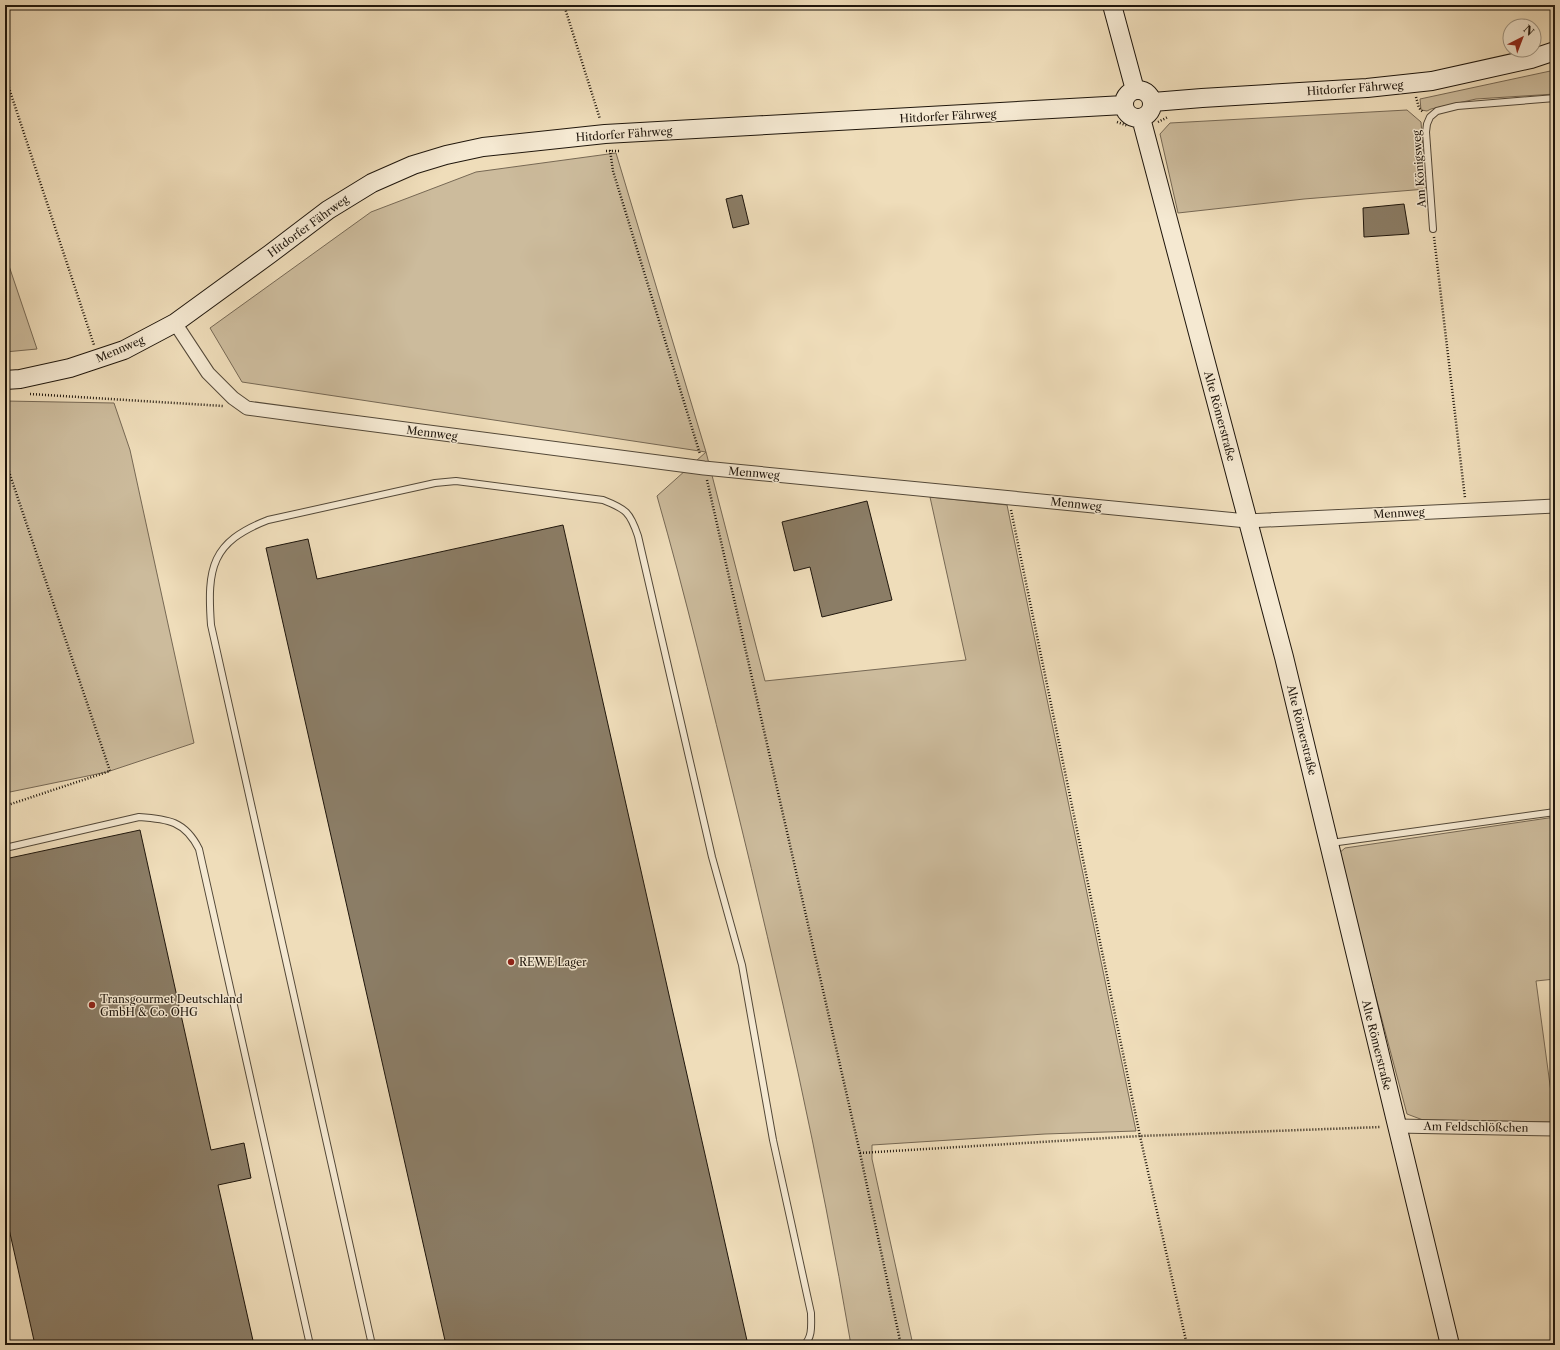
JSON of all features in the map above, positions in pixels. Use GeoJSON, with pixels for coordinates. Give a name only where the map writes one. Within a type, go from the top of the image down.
{"type":"FeatureCollection","features":[{"type":"Feature","properties":{"kind":"street"},"geometry":{"type":"LineString","coordinates":[[1112,5],[1135,90]]}},
{"type":"Feature","properties":{"kind":"street","name":"Hitdorfer Fährweg"},"geometry":{"type":"LineString","coordinates":[[1152,102],[1367,88],[1432,81],[1531,59],[1555,52]]}},
{"type":"Feature","properties":{"kind":"street"},"geometry":{"type":"LineString","coordinates":[[1135,90],[1147,92],[1152,102],[1150,113],[1143,123],[1130,116],[1125,110],[1124,105],[1127,95],[1135,90]]}},
{"type":"Feature","properties":{"kind":"street","name":"Hitdorfer Fährweg"},"geometry":{"type":"LineString","coordinates":[[175,323],[328,210],[372,183],[413,165],[446,155],[483,147],[604,143],[1124,105]]}},
{"type":"Feature","properties":{"kind":"street","name":"Alte Römerstraße"},"geometry":{"type":"LineString","coordinates":[[1143,123],[1284,658],[1450,1345]]}},
{"type":"Feature","properties":{"kind":"street","name":"Mennweg"},"geometry":{"type":"LineString","coordinates":[[5,380],[20,379],[70,368],[98,359],[124,350],[175,323],[208,372],[233,398],[247,408],[704,468],[1248,521],[1555,506]]}},
{"type":"Feature","properties":{"kind":"street","name":"Am Feldschlößchen"},"geometry":{"type":"LineString","coordinates":[[1397,1126],[1555,1128]]}},
{"type":"Feature","properties":{"kind":"lane","name":"Am Königsweg"},"geometry":{"type":"LineString","coordinates":[[1433,229],[1426,132],[1430,117],[1437,111],[1457,106],[1555,98]]}},
{"type":"Feature","properties":{"kind":"lane"},"geometry":{"type":"LineString","coordinates":[[372,1345],[212,625],[209,595],[211,574],[216,560],[226,544],[249,527],[268,520],[435,483],[456,481],[603,500],[625,510],[632,518],[638,536],[712,857],[742,965],[773,1140],[811,1313],[811,1333],[804,1345]]}},
{"type":"Feature","properties":{"kind":"lane"},"geometry":{"type":"LineString","coordinates":[[1329,843],[1555,812]]}},
{"type":"Feature","properties":{"kind":"lane"},"geometry":{"type":"LineString","coordinates":[[5,848],[139,818],[161,819],[175,823],[186,830],[193,837],[201,857],[310,1345]]}},
{"type":"Feature","properties":{"kind":"path"},"geometry":{"type":"LineString","coordinates":[[564,5],[604,143],[610,151],[613,171],[704,468],[860,1153],[901,1345]]}},
{"type":"Feature","properties":{"kind":"path"},"geometry":{"type":"LineString","coordinates":[[5,76],[98,359]]}},
{"type":"Feature","properties":{"kind":"path"},"geometry":{"type":"LineString","coordinates":[[1416,96],[1419,108],[1430,117]]}},
{"type":"Feature","properties":{"kind":"path"},"geometry":{"type":"LineString","coordinates":[[1111,122],[1118,122],[1134,128],[1143,123]]}},
{"type":"Feature","properties":{"kind":"path"},"geometry":{"type":"LineString","coordinates":[[604,143],[610,151]]}},
{"type":"Feature","properties":{"kind":"path"},"geometry":{"type":"LineString","coordinates":[[610,151],[626,150]]}},
{"type":"Feature","properties":{"kind":"path"},"geometry":{"type":"LineString","coordinates":[[1433,229],[1467,510]]}},
{"type":"Feature","properties":{"kind":"path"},"geometry":{"type":"LineString","coordinates":[[42,394],[223,406]]}},
{"type":"Feature","properties":{"kind":"path"},"geometry":{"type":"LineString","coordinates":[[5,460],[110,772],[5,806]]}},
{"type":"Feature","properties":{"kind":"path"},"geometry":{"type":"LineString","coordinates":[[1008,498],[1140,1136],[1187,1345]]}},
{"type":"Feature","properties":{"kind":"path"},"geometry":{"type":"LineString","coordinates":[[860,1153],[1140,1136],[1397,1126]]}},
{"type":"Feature","properties":{"kind":"shaded area"},"geometry":{"type":"Polygon","coordinates":[[[1555,70],[1555,94],[1476,99],[1427,111],[1421,110],[1420,99],[1555,70]]]}},
{"type":"Feature","properties":{"kind":"shaded area"},"geometry":{"type":"Polygon","coordinates":[[[1407,110],[1421,122],[1426,189],[1304,199],[1178,213],[1160,134],[1170,123],[1407,110]]]}},
{"type":"Feature","properties":{"kind":"shaded area"},"geometry":{"type":"Polygon","coordinates":[[[616,153],[706,452],[242,382],[210,328],[371,212],[476,172],[616,153]]]}},
{"type":"Feature","properties":{"kind":"shaded area"},"geometry":{"type":"Polygon","coordinates":[[[5,254],[37,349],[5,352],[5,254]]]}},
{"type":"Feature","properties":{"kind":"shaded area"},"geometry":{"type":"Polygon","coordinates":[[[5,401],[114,403],[130,450],[194,743],[107,772],[5,793],[5,401]]]}},
{"type":"Feature","properties":{"kind":"shaded area"},"geometry":{"type":"Polygon","coordinates":[[[706,452],[765,681],[966,660],[930,497],[1007,505],[1136,1131],[1045,1134],[872,1145],[872,1159],[913,1345],[851,1345],[826,1208],[783,1004],[707,686],[657,496],[706,452]]]}},
{"type":"Feature","properties":{"kind":"shaded area"},"geometry":{"type":"Polygon","coordinates":[[[1555,817],[1555,979],[1536,981],[1555,1122],[1423,1120],[1407,1114],[1338,854],[1345,848],[1555,817]]]}},
{"type":"Feature","properties":{"kind":"building"},"geometry":{"type":"Polygon","coordinates":[[[742,195],[749,224],[733,228],[726,199],[742,195]]]}},
{"type":"Feature","properties":{"kind":"building"},"geometry":{"type":"Polygon","coordinates":[[[1404,204],[1409,234],[1364,237],[1363,208],[1404,204]]]}},
{"type":"Feature","properties":{"kind":"building"},"geometry":{"type":"Polygon","coordinates":[[[867,501],[892,600],[822,617],[810,567],[794,571],[782,522],[867,501]]]}},
{"type":"Feature","properties":{"kind":"building","name":"REWE Lager"},"geometry":{"type":"Polygon","coordinates":[[[563,525],[748,1345],[446,1345],[266,548],[308,539],[317,579],[563,525]]]}},
{"type":"Feature","properties":{"kind":"building","name":"Transgourmet Deutschland GmbH & Co. OHG"},"geometry":{"type":"Polygon","coordinates":[[[140,830],[211,1150],[244,1143],[251,1178],[218,1185],[254,1345],[35,1345],[5,1211],[5,859],[140,830]]]}},
{"type":"Feature","properties":{"kind":"place","name":"REWE Lager"},"geometry":{"type":"Point","coordinates":[511,962]}},
{"type":"Feature","properties":{"kind":"place","name":"Transgourmet Deutschland GmbH & Co. OHG"},"geometry":{"type":"Point","coordinates":[92,1005]}}]}
